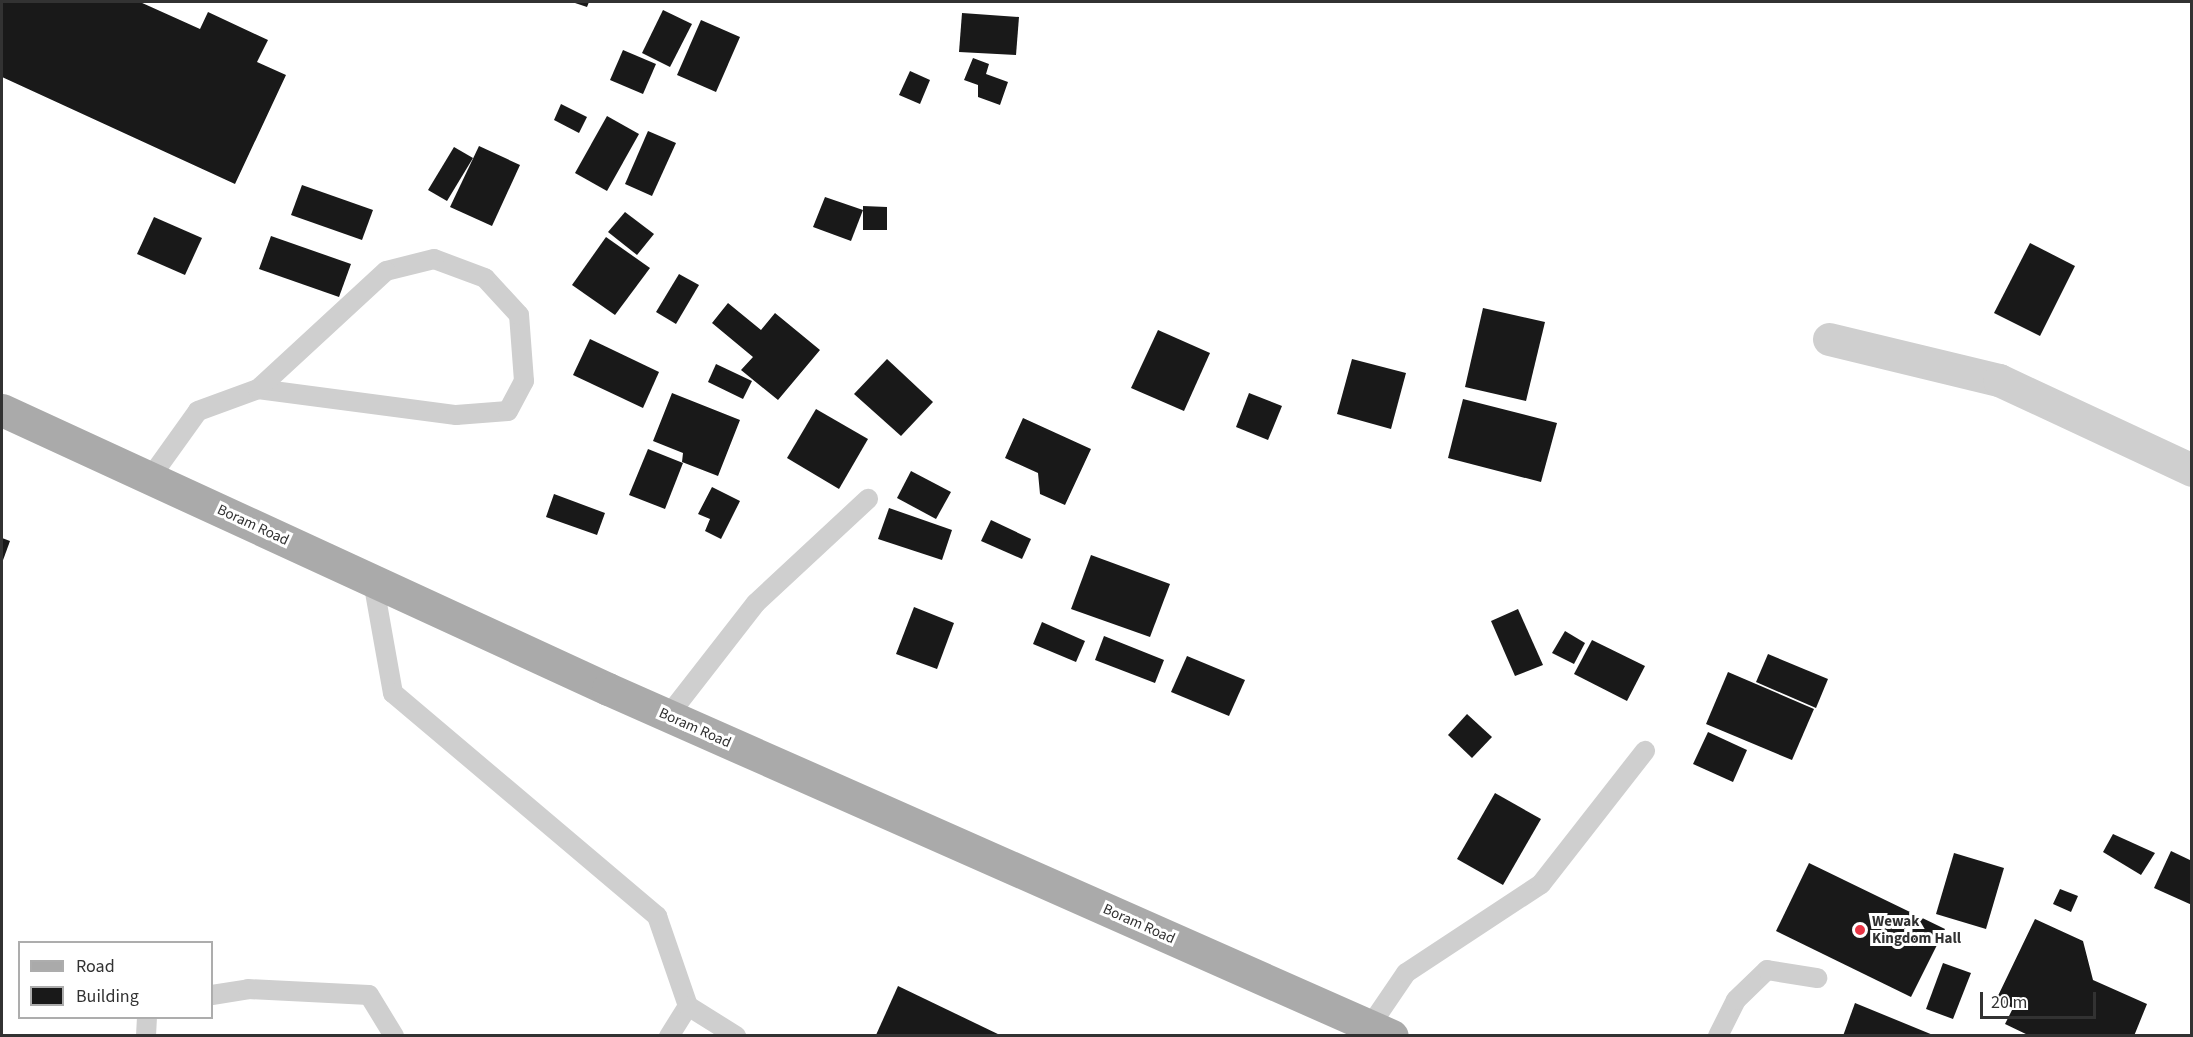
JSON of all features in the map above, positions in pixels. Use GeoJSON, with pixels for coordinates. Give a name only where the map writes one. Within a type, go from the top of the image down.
{"type":"FeatureCollection","features":[{"type":"Feature","properties":{"kind":"main road","name":"Boram Road"},"geometry":{"type":"LineString","coordinates":[[2,410],[668,716],[1381,1031]]}},
{"type":"Feature","properties":{"kind":"street"},"geometry":{"type":"LineString","coordinates":[[1829,339],[1999,380],[2192,470]]}},
{"type":"Feature","properties":{"kind":"lane"},"geometry":{"type":"LineString","coordinates":[[150,478],[198,411],[258,389],[386,271],[434,259],[485,278],[519,315],[524,381],[508,411],[456,415],[258,389]]}},
{"type":"Feature","properties":{"kind":"lane"},"geometry":{"type":"LineString","coordinates":[[668,716],[756,603],[868,500]]}},
{"type":"Feature","properties":{"kind":"lane"},"geometry":{"type":"LineString","coordinates":[[373,581],[393,693],[657,916],[688,1006],[736,1035]]}},
{"type":"Feature","properties":{"kind":"lane"},"geometry":{"type":"LineString","coordinates":[[1381,1031],[1406,973],[1541,884],[1645,751]]}},
{"type":"Feature","properties":{"kind":"lane"},"geometry":{"type":"LineString","coordinates":[[1718,1035],[1736,1000],[1767,970],[1817,978]]}},
{"type":"Feature","properties":{"kind":"lane"},"geometry":{"type":"LineString","coordinates":[[213,995],[248,989],[369,995],[394,1035]]}},
{"type":"Feature","properties":{"kind":"lane"},"geometry":{"type":"LineString","coordinates":[[669,1035],[688,1006]]}},
{"type":"Feature","properties":{"kind":"lane"},"geometry":{"type":"LineString","coordinates":[[146,1035],[147,1019]]}},
{"type":"Feature","properties":{"kind":"building"},"geometry":{"type":"Polygon","coordinates":[[[2,2],[140,2],[200,29],[208,12],[268,40],[257,62],[286,75],[235,184],[2,77],[2,2]]]}},
{"type":"Feature","properties":{"kind":"building"},"geometry":{"type":"Polygon","coordinates":[[[572,2],[589,2],[587,7],[572,2]]]}},
{"type":"Feature","properties":{"kind":"building"},"geometry":{"type":"Polygon","coordinates":[[[663,10],[692,24],[670,67],[642,53],[663,10]]]}},
{"type":"Feature","properties":{"kind":"building"},"geometry":{"type":"Polygon","coordinates":[[[962,13],[1019,17],[1016,55],[959,52],[962,13]]]}},
{"type":"Feature","properties":{"kind":"building"},"geometry":{"type":"Polygon","coordinates":[[[701,20],[740,37],[716,92],[677,75],[701,20]]]}},
{"type":"Feature","properties":{"kind":"building"},"geometry":{"type":"Polygon","coordinates":[[[623,50],[656,64],[643,94],[610,80],[623,50]]]}},
{"type":"Feature","properties":{"kind":"building"},"geometry":{"type":"Polygon","coordinates":[[[973,58],[989,64],[986,74],[1008,82],[1000,105],[978,97],[978,85],[964,80],[973,58]]]}},
{"type":"Feature","properties":{"kind":"building"},"geometry":{"type":"Polygon","coordinates":[[[910,71],[930,80],[920,104],[899,95],[910,71]]]}},
{"type":"Feature","properties":{"kind":"building"},"geometry":{"type":"Polygon","coordinates":[[[561,104],[587,117],[579,133],[554,120],[561,104]]]}},
{"type":"Feature","properties":{"kind":"building"},"geometry":{"type":"Polygon","coordinates":[[[607,116],[639,134],[607,191],[575,173],[607,116]]]}},
{"type":"Feature","properties":{"kind":"building"},"geometry":{"type":"Polygon","coordinates":[[[648,131],[676,143],[652,196],[625,184],[648,131]]]}},
{"type":"Feature","properties":{"kind":"building"},"geometry":{"type":"Polygon","coordinates":[[[479,146],[520,165],[492,226],[450,207],[479,146]]]}},
{"type":"Feature","properties":{"kind":"building"},"geometry":{"type":"Polygon","coordinates":[[[454,147],[473,158],[447,201],[428,190],[454,147]]]}},
{"type":"Feature","properties":{"kind":"building"},"geometry":{"type":"Polygon","coordinates":[[[302,185],[373,210],[362,240],[291,215],[302,185]]]}},
{"type":"Feature","properties":{"kind":"building"},"geometry":{"type":"Polygon","coordinates":[[[825,197],[863,210],[851,241],[813,227],[825,197]]]}},
{"type":"Feature","properties":{"kind":"building"},"geometry":{"type":"Polygon","coordinates":[[[863,206],[887,207],[887,230],[863,230],[863,206]]]}},
{"type":"Feature","properties":{"kind":"building"},"geometry":{"type":"Polygon","coordinates":[[[625,212],[654,234],[637,255],[608,232],[625,212]]]}},
{"type":"Feature","properties":{"kind":"building"},"geometry":{"type":"Polygon","coordinates":[[[154,217],[202,238],[185,275],[137,254],[154,217]]]}},
{"type":"Feature","properties":{"kind":"building"},"geometry":{"type":"Polygon","coordinates":[[[271,236],[351,264],[339,297],[259,269],[271,236]]]}},
{"type":"Feature","properties":{"kind":"building"},"geometry":{"type":"Polygon","coordinates":[[[606,237],[650,268],[615,315],[572,285],[606,237]]]}},
{"type":"Feature","properties":{"kind":"building"},"geometry":{"type":"Polygon","coordinates":[[[2030,243],[2075,266],[2040,336],[1994,313],[2030,243]]]}},
{"type":"Feature","properties":{"kind":"building"},"geometry":{"type":"Polygon","coordinates":[[[679,274],[699,285],[676,324],[656,312],[679,274]]]}},
{"type":"Feature","properties":{"kind":"building"},"geometry":{"type":"Polygon","coordinates":[[[728,303],[761,330],[775,313],[820,350],[778,400],[741,370],[753,357],[712,323],[728,303]]]}},
{"type":"Feature","properties":{"kind":"building"},"geometry":{"type":"Polygon","coordinates":[[[1483,308],[1545,322],[1526,401],[1465,387],[1483,308]]]}},
{"type":"Feature","properties":{"kind":"building"},"geometry":{"type":"Polygon","coordinates":[[[1158,330],[1210,353],[1184,411],[1131,388],[1158,330]]]}},
{"type":"Feature","properties":{"kind":"building"},"geometry":{"type":"Polygon","coordinates":[[[590,339],[659,372],[643,408],[573,375],[590,339]]]}},
{"type":"Feature","properties":{"kind":"building"},"geometry":{"type":"Polygon","coordinates":[[[887,359],[933,402],[901,436],[854,394],[887,359]]]}},
{"type":"Feature","properties":{"kind":"building"},"geometry":{"type":"Polygon","coordinates":[[[1352,359],[1406,373],[1391,429],[1337,414],[1352,359]]]}},
{"type":"Feature","properties":{"kind":"building"},"geometry":{"type":"Polygon","coordinates":[[[716,364],[752,381],[743,399],[708,382],[716,364]]]}},
{"type":"Feature","properties":{"kind":"building"},"geometry":{"type":"Polygon","coordinates":[[[672,393],[740,420],[718,476],[682,462],[683,453],[653,441],[672,393]]]}},
{"type":"Feature","properties":{"kind":"building"},"geometry":{"type":"Polygon","coordinates":[[[1249,393],[1282,406],[1268,440],[1236,427],[1249,393]]]}},
{"type":"Feature","properties":{"kind":"building"},"geometry":{"type":"Polygon","coordinates":[[[1463,399],[1557,423],[1541,482],[1448,458],[1463,399]]]}},
{"type":"Feature","properties":{"kind":"building"},"geometry":{"type":"Polygon","coordinates":[[[816,409],[868,439],[839,489],[787,458],[816,409]]]}},
{"type":"Feature","properties":{"kind":"building"},"geometry":{"type":"Polygon","coordinates":[[[1023,418],[1091,449],[1065,505],[1040,494],[1038,473],[1005,458],[1023,418]]]}},
{"type":"Feature","properties":{"kind":"building"},"geometry":{"type":"Polygon","coordinates":[[[648,449],[683,463],[665,509],[629,495],[648,449]]]}},
{"type":"Feature","properties":{"kind":"building"},"geometry":{"type":"Polygon","coordinates":[[[911,471],[951,492],[936,519],[897,498],[911,471]]]}},
{"type":"Feature","properties":{"kind":"building"},"geometry":{"type":"Polygon","coordinates":[[[712,487],[740,501],[721,539],[705,531],[710,519],[698,514],[712,487]]]}},
{"type":"Feature","properties":{"kind":"building"},"geometry":{"type":"Polygon","coordinates":[[[554,494],[605,513],[597,535],[546,517],[554,494]]]}},
{"type":"Feature","properties":{"kind":"building"},"geometry":{"type":"Polygon","coordinates":[[[889,508],[952,530],[942,560],[878,539],[889,508]]]}},
{"type":"Feature","properties":{"kind":"building"},"geometry":{"type":"Polygon","coordinates":[[[991,520],[1031,539],[1022,559],[981,541],[991,520]]]}},
{"type":"Feature","properties":{"kind":"building"},"geometry":{"type":"Polygon","coordinates":[[[2,538],[10,541],[2,563],[2,538]]]}},
{"type":"Feature","properties":{"kind":"building"},"geometry":{"type":"Polygon","coordinates":[[[1091,555],[1170,584],[1150,637],[1071,609],[1091,555]]]}},
{"type":"Feature","properties":{"kind":"building"},"geometry":{"type":"Polygon","coordinates":[[[914,607],[954,623],[937,669],[896,654],[914,607]]]}},
{"type":"Feature","properties":{"kind":"building"},"geometry":{"type":"Polygon","coordinates":[[[1518,609],[1543,665],[1515,676],[1491,621],[1518,609]]]}},
{"type":"Feature","properties":{"kind":"building"},"geometry":{"type":"Polygon","coordinates":[[[1042,622],[1085,641],[1076,662],[1033,644],[1042,622]]]}},
{"type":"Feature","properties":{"kind":"building"},"geometry":{"type":"Polygon","coordinates":[[[1565,631],[1585,643],[1574,664],[1552,653],[1565,631]]]}},
{"type":"Feature","properties":{"kind":"building"},"geometry":{"type":"Polygon","coordinates":[[[1104,636],[1164,660],[1155,683],[1095,660],[1104,636]]]}},
{"type":"Feature","properties":{"kind":"building"},"geometry":{"type":"Polygon","coordinates":[[[1592,640],[1645,666],[1627,701],[1574,674],[1592,640]]]}},
{"type":"Feature","properties":{"kind":"building"},"geometry":{"type":"Polygon","coordinates":[[[1768,654],[1828,679],[1816,708],[1756,682],[1768,654]]]}},
{"type":"Feature","properties":{"kind":"building"},"geometry":{"type":"Polygon","coordinates":[[[1187,656],[1245,680],[1229,716],[1171,692],[1187,656]]]}},
{"type":"Feature","properties":{"kind":"building"},"geometry":{"type":"Polygon","coordinates":[[[1728,672],[1814,709],[1792,760],[1706,724],[1728,672]]]}},
{"type":"Feature","properties":{"kind":"building"},"geometry":{"type":"Polygon","coordinates":[[[1467,714],[1492,737],[1472,758],[1448,735],[1467,714]]]}},
{"type":"Feature","properties":{"kind":"building"},"geometry":{"type":"Polygon","coordinates":[[[1708,732],[1747,750],[1733,782],[1693,764],[1708,732]]]}},
{"type":"Feature","properties":{"kind":"building"},"geometry":{"type":"Polygon","coordinates":[[[1495,793],[1541,819],[1503,885],[1457,859],[1495,793]]]}},
{"type":"Feature","properties":{"kind":"building"},"geometry":{"type":"Polygon","coordinates":[[[2113,834],[2155,853],[2141,875],[2103,852],[2113,834]]]}},
{"type":"Feature","properties":{"kind":"building"},"geometry":{"type":"Polygon","coordinates":[[[2171,851],[2192,861],[2192,905],[2154,888],[2171,851]]]}},
{"type":"Feature","properties":{"kind":"building"},"geometry":{"type":"Polygon","coordinates":[[[1954,853],[2004,868],[1986,929],[1936,914],[1954,853]]]}},
{"type":"Feature","properties":{"kind":"building","name":"Wewak Kingdom Hall"},"geometry":{"type":"Polygon","coordinates":[[[1809,863],[1945,929],[1911,997],[1776,931],[1809,863]]]}},
{"type":"Feature","properties":{"kind":"building"},"geometry":{"type":"Polygon","coordinates":[[[2060,889],[2078,896],[2071,912],[2053,904],[2060,889]]]}},
{"type":"Feature","properties":{"kind":"building"},"geometry":{"type":"Polygon","coordinates":[[[2035,919],[2083,941],[2093,980],[2147,1004],[2134,1036],[2030,1036],[2005,1024],[2013,1008],[1996,1000],[2035,919]]]}},
{"type":"Feature","properties":{"kind":"building"},"geometry":{"type":"Polygon","coordinates":[[[1943,963],[1971,973],[1953,1019],[1926,1009],[1943,963]]]}},
{"type":"Feature","properties":{"kind":"building"},"geometry":{"type":"Polygon","coordinates":[[[898,986],[1002,1036],[876,1035],[898,986]]]}},
{"type":"Feature","properties":{"kind":"building"},"geometry":{"type":"Polygon","coordinates":[[[1855,1003],[1933,1035],[1933,1036],[1843,1036],[1855,1003]]]}},
{"type":"Feature","properties":{"kind":"place","name":"Wewak Kingdom Hall"},"geometry":{"type":"Point","coordinates":[1860,930]}}]}
